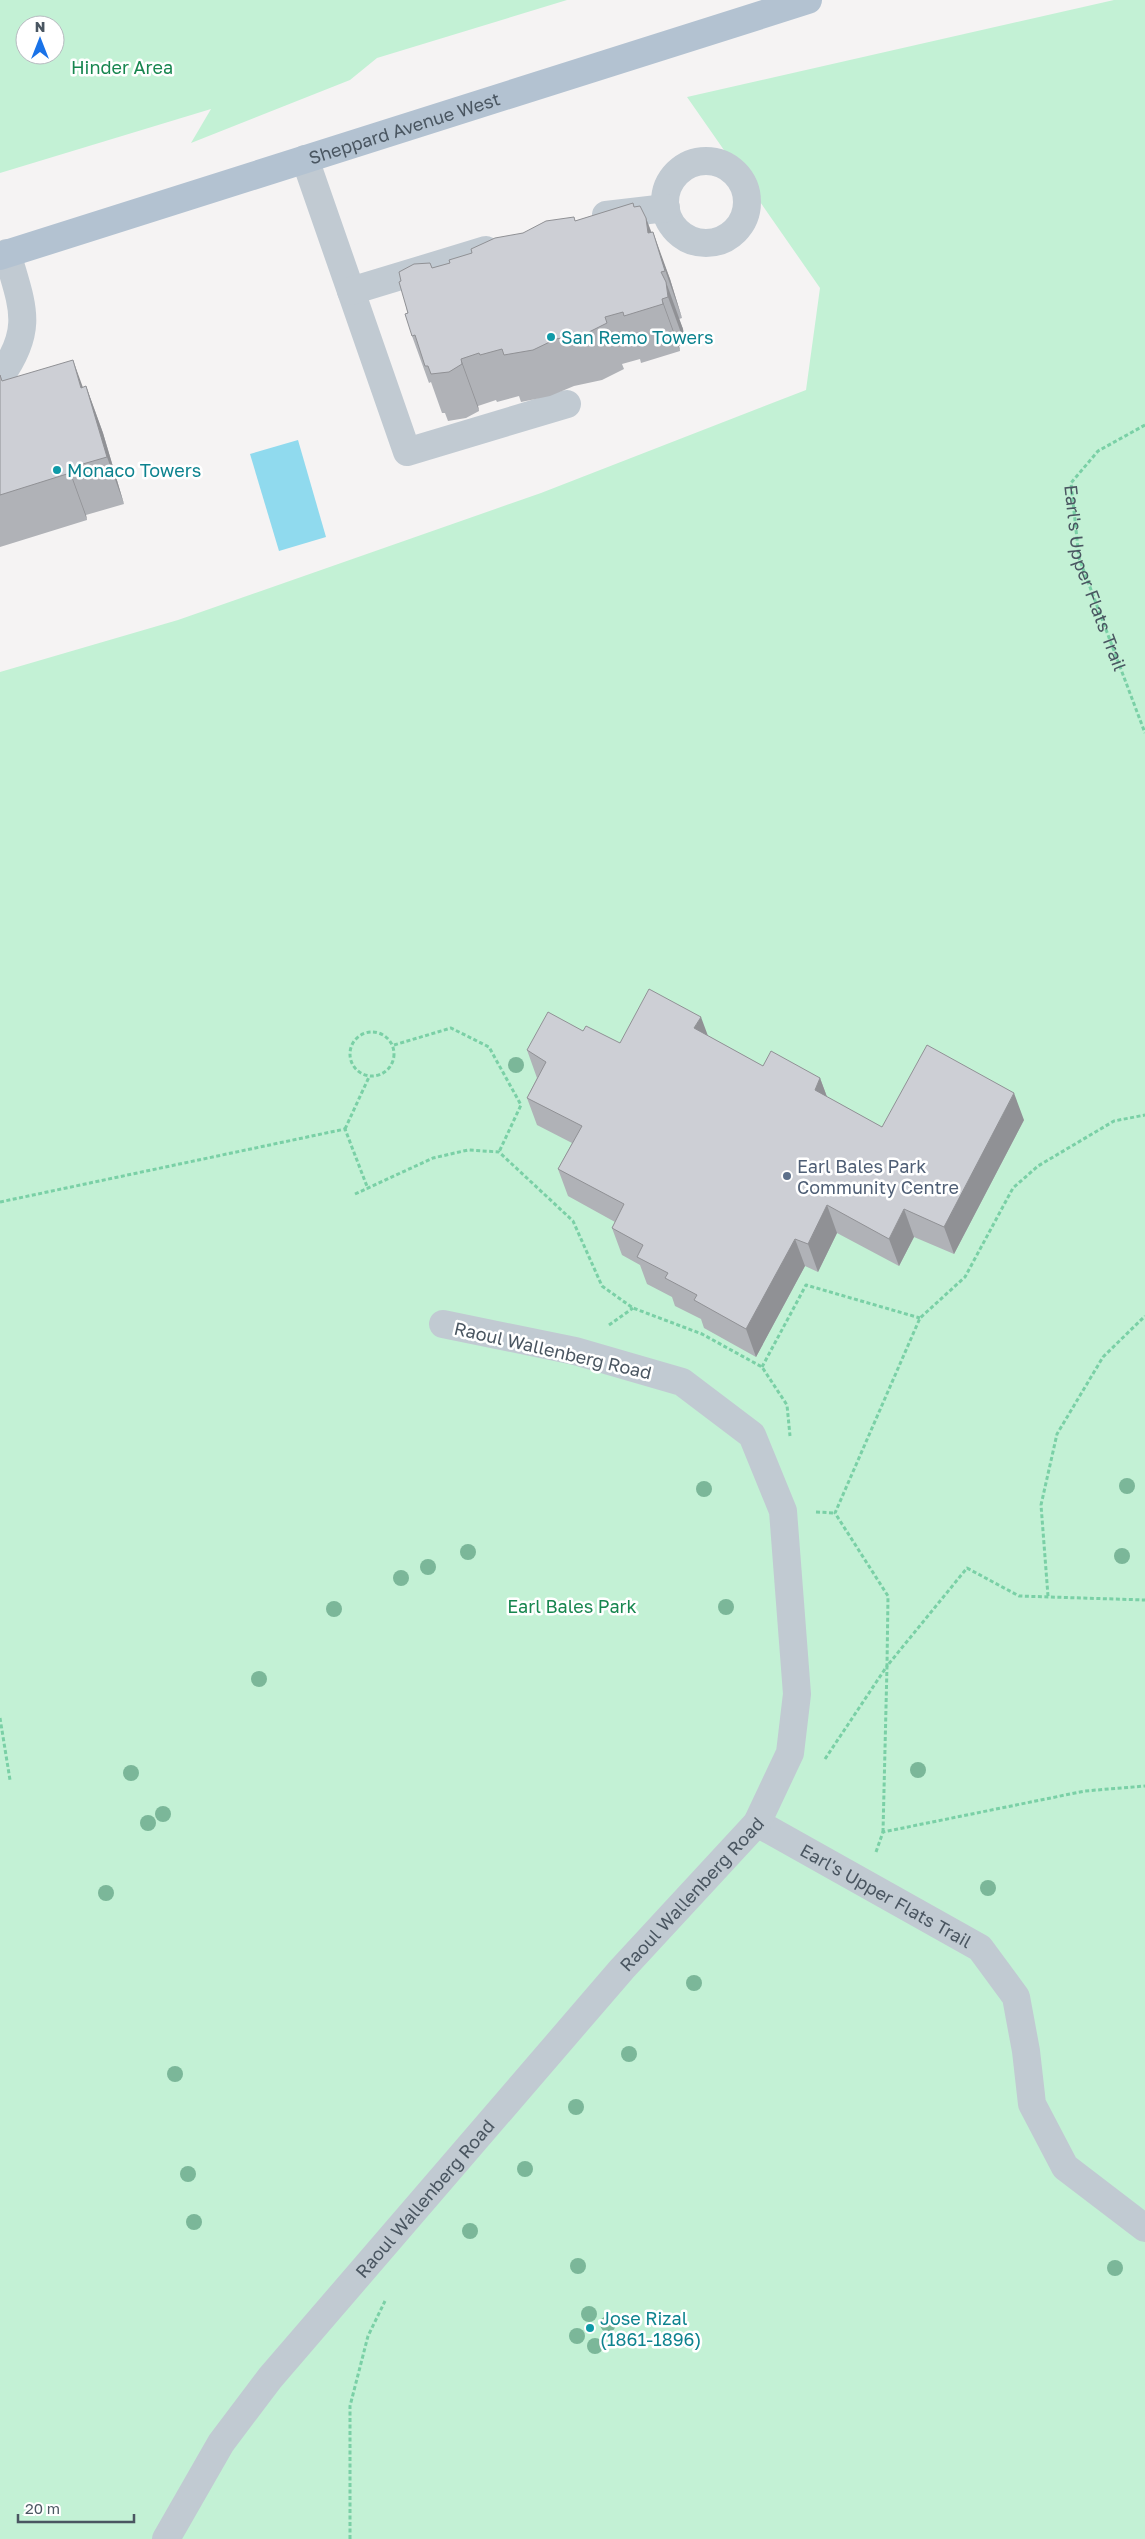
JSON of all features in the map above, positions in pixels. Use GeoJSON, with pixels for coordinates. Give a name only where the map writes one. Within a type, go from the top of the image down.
{"type":"FeatureCollection","features":[{"type":"Feature","properties":{"kind":"main road","name":"Sheppard Avenue West"},"geometry":{"type":"LineString","coordinates":[[4,255],[808,0]]}},
{"type":"Feature","properties":{"kind":"lane"},"geometry":{"type":"LineString","coordinates":[[305,159],[407,452],[568,404]]}},
{"type":"Feature","properties":{"kind":"lane"},"geometry":{"type":"LineString","coordinates":[[582,221],[601,215],[666,208]]}},
{"type":"Feature","properties":{"kind":"lane"},"geometry":{"type":"LineString","coordinates":[[351,291],[508,243]]}},
{"type":"Feature","properties":{"kind":"lane"},"geometry":{"type":"LineString","coordinates":[[0,377],[23,332],[24,313],[4,255]]}},
{"type":"Feature","properties":{"kind":"lane","name":"Raoul Wallenberg Road"},"geometry":{"type":"LineString","coordinates":[[166,2539],[226,2437],[270,2378],[622,1969],[757,1822],[790,1753],[797,1694],[783,1511],[752,1435],[682,1382],[575,1352],[443,1324]]}},
{"type":"Feature","properties":{"kind":"lane","name":"Earl's Upper Flats Trail"},"geometry":{"type":"LineString","coordinates":[[757,1822],[980,1948],[1016,1997],[1026,2051],[1032,2104],[1065,2167],[1145,2228]]}},
{"type":"Feature","properties":{"kind":"path","name":"Earl's Upper Flats Trail"},"geometry":{"type":"LineString","coordinates":[[1145,424],[1098,451],[1070,483],[1079,558],[1145,733]]}},
{"type":"Feature","properties":{"kind":"path"},"geometry":{"type":"LineString","coordinates":[[394,1045],[451,1028],[489,1047],[521,1105],[499,1152]]}},
{"type":"Feature","properties":{"kind":"path"},"geometry":{"type":"LineString","coordinates":[[367,1032],[383,1034],[394,1045],[394,1061],[385,1073],[369,1077],[355,1069],[349,1055],[354,1040],[367,1032]]}},
{"type":"Feature","properties":{"kind":"path"},"geometry":{"type":"LineString","coordinates":[[368,1189],[345,1128],[369,1077]]}},
{"type":"Feature","properties":{"kind":"path"},"geometry":{"type":"LineString","coordinates":[[866,1884],[883,1832],[888,1596],[835,1512],[920,1318],[965,1277],[1013,1188],[1038,1166],[1114,1121],[1145,1115]]}},
{"type":"Feature","properties":{"kind":"path"},"geometry":{"type":"LineString","coordinates":[[0,1202],[345,1128]]}},
{"type":"Feature","properties":{"kind":"path"},"geometry":{"type":"LineString","coordinates":[[355,1194],[433,1158],[468,1150],[499,1152],[573,1221],[602,1286],[633,1308],[702,1334],[762,1367],[788,1405],[791,1432],[772,1484]]}},
{"type":"Feature","properties":{"kind":"path"},"geometry":{"type":"LineString","coordinates":[[762,1367],[806,1285],[920,1318]]}},
{"type":"Feature","properties":{"kind":"path"},"geometry":{"type":"LineString","coordinates":[[1048,1596],[1041,1505],[1057,1434],[1103,1357],[1145,1316]]}},
{"type":"Feature","properties":{"kind":"path"},"geometry":{"type":"LineString","coordinates":[[821,1766],[887,1666],[967,1568],[1019,1596],[1145,1600]]}},
{"type":"Feature","properties":{"kind":"path"},"geometry":{"type":"LineString","coordinates":[[0,1718],[10,1780]]}},
{"type":"Feature","properties":{"kind":"path"},"geometry":{"type":"LineString","coordinates":[[883,1832],[1086,1791],[1145,1786]]}},
{"type":"Feature","properties":{"kind":"path"},"geometry":{"type":"LineString","coordinates":[[350,2539],[350,2406],[368,2336],[389,2293]]}},
{"type":"Feature","properties":{"kind":"green space","name":"Hinder Area"},"geometry":{"type":"Polygon","coordinates":[[[0,0],[567,0],[377,58],[350,80],[191,143],[211,109],[0,173],[0,0]]]}},
{"type":"Feature","properties":{"kind":"green space","name":"Earl Bales Park"},"geometry":{"type":"Polygon","coordinates":[[[1114,0],[1145,0],[1145,2539],[0,2539],[0,672],[178,620],[541,493],[806,390],[820,288],[687,97],[1114,0]]]}},
{"type":"Feature","properties":{"kind":"water"},"geometry":{"type":"Polygon","coordinates":[[[298,440],[326,537],[279,551],[250,454],[298,440]]]}},
{"type":"Feature","properties":{"kind":"building"},"geometry":{"type":"Polygon","coordinates":[[[633,203],[634,207],[640,206],[646,218],[648,233],[653,232],[665,271],[661,272],[666,282],[668,297],[662,299],[663,304],[624,316],[623,312],[605,317],[607,323],[585,334],[556,339],[533,350],[504,355],[502,349],[480,355],[479,353],[461,359],[462,364],[449,372],[431,374],[428,366],[425,366],[415,335],[412,336],[405,314],[408,313],[399,282],[401,281],[399,272],[414,264],[430,263],[432,268],[450,263],[449,260],[472,253],[471,249],[495,238],[523,233],[546,221],[574,217],[575,221],[633,203]]]}},
{"type":"Feature","properties":{"kind":"building"},"geometry":{"type":"Polygon","coordinates":[[[73,360],[81,388],[86,386],[107,457],[69,468],[70,473],[0,495],[0,375],[2,381],[73,360]]]}},
{"type":"Feature","properties":{"kind":"building","name":"Earl Bales Park Community Centre"},"geometry":{"type":"Polygon","coordinates":[[[649,989],[701,1017],[694,1028],[763,1066],[771,1051],[820,1078],[815,1090],[882,1127],[927,1045],[1014,1093],[944,1227],[904,1209],[889,1239],[827,1205],[808,1244],[795,1239],[746,1329],[694,1300],[697,1295],[665,1278],[668,1273],[637,1257],[643,1245],[612,1228],[624,1204],[558,1169],[582,1126],[527,1098],[546,1062],[527,1050],[548,1012],[583,1031],[586,1026],[620,1043],[649,989]]]}},
{"type":"Feature","properties":{"kind":"place","name":"San Remo Towers"},"geometry":{"type":"Point","coordinates":[551,337]}},
{"type":"Feature","properties":{"kind":"place","name":"Monaco Towers"},"geometry":{"type":"Point","coordinates":[57,470]}},
{"type":"Feature","properties":{"kind":"place","name":"Earl Bales Park Community Centre"},"geometry":{"type":"Point","coordinates":[787,1176]}},
{"type":"Feature","properties":{"kind":"place","name":"Jose Rizal (1861-1896)"},"geometry":{"type":"Point","coordinates":[590,2328]}}]}
